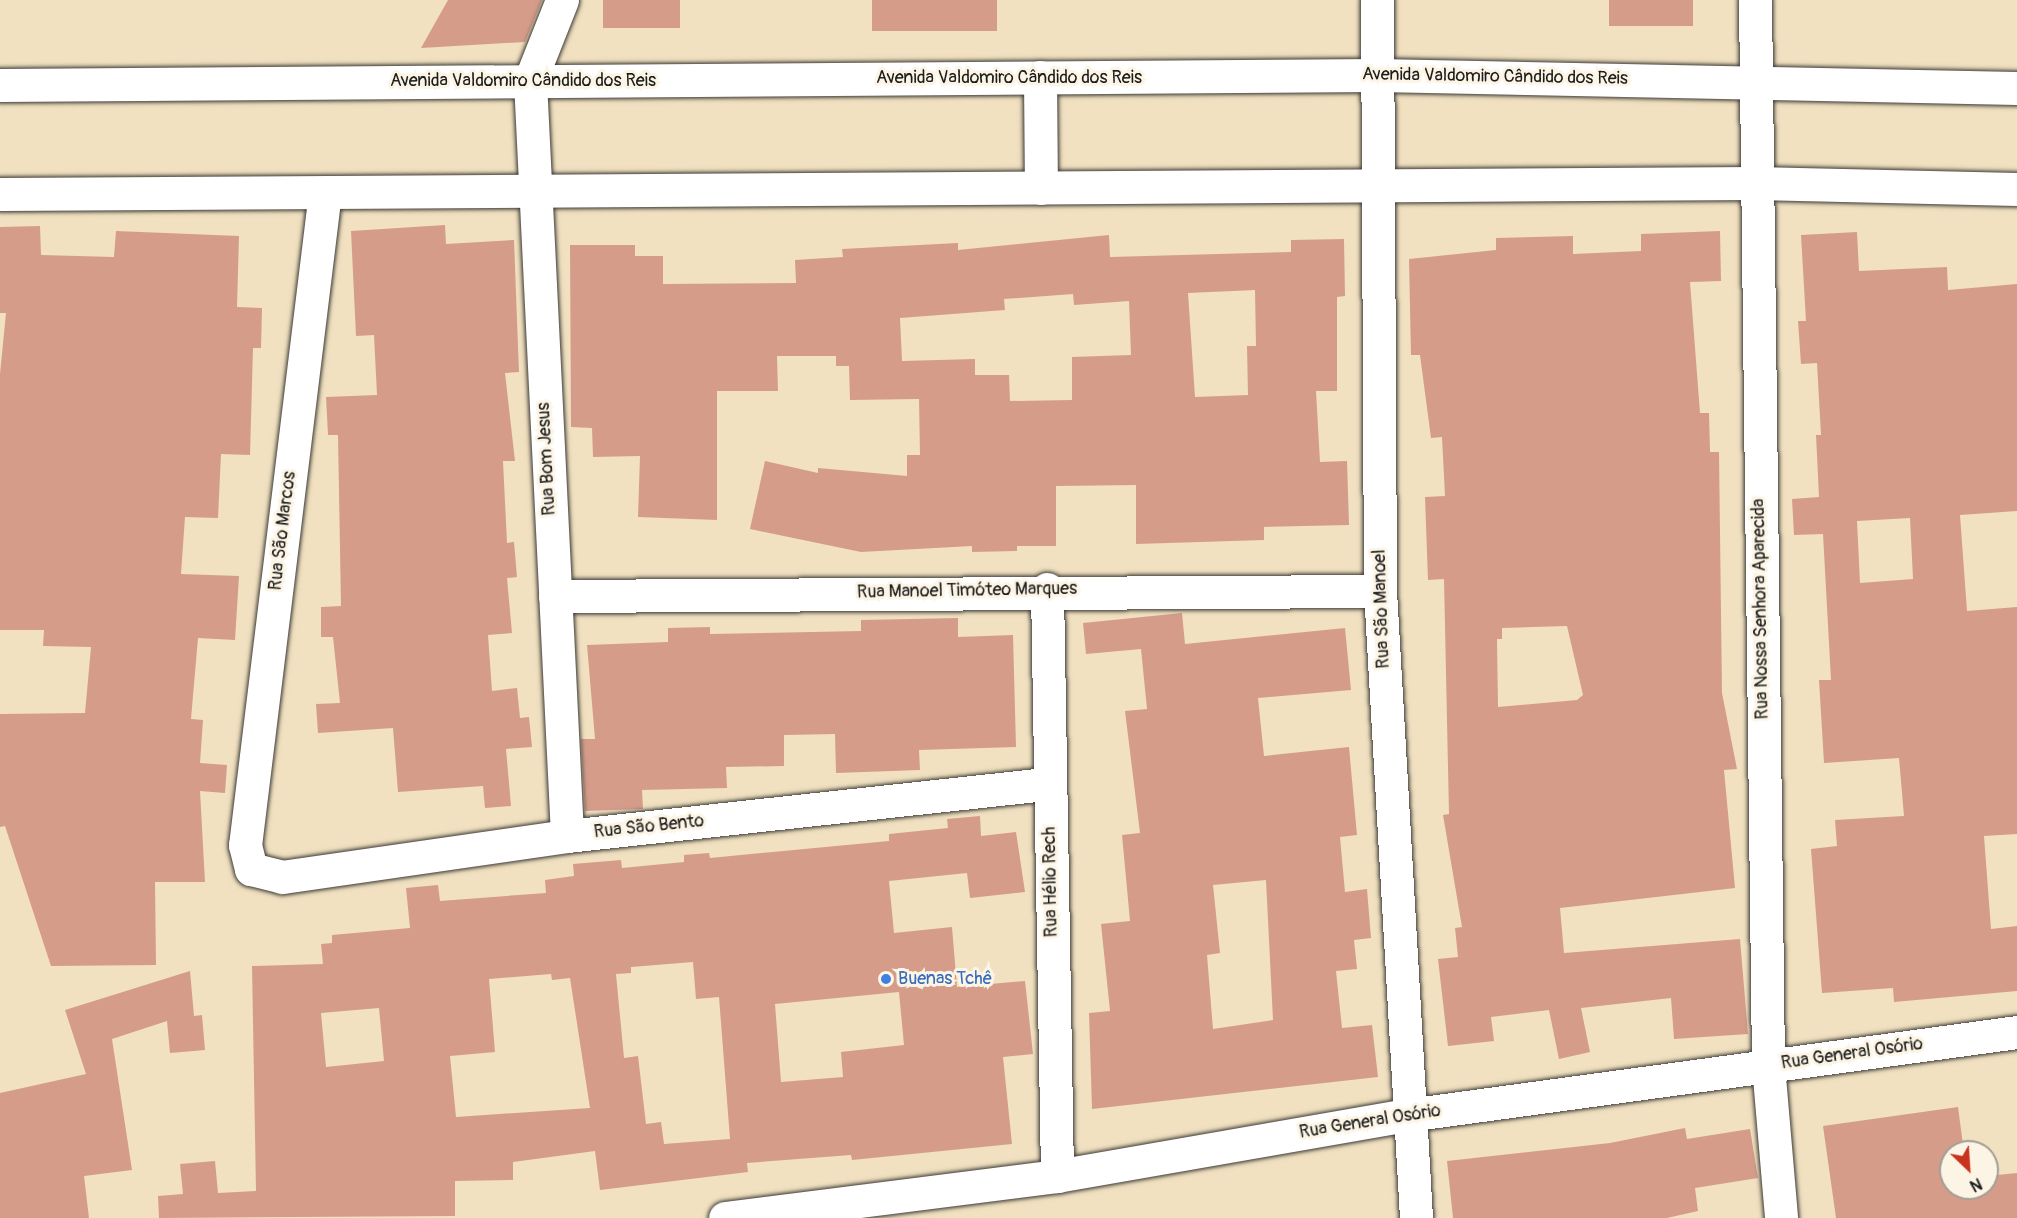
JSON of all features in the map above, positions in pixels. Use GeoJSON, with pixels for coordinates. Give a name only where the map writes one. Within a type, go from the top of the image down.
{"type":"FeatureCollection","features":[{"type":"Feature","properties":{"kind":"street"},"geometry":{"type":"LineString","coordinates":[[531,81],[562,0]]}},
{"type":"Feature","properties":{"kind":"street","name":"Rua São Manoel"},"geometry":{"type":"LineString","coordinates":[[1377,0],[1380,591],[1408,1115],[1416,1218]]}},
{"type":"Feature","properties":{"kind":"street","name":"Rua Nossa Senhora Aparecida"},"geometry":{"type":"LineString","coordinates":[[1755,0],[1755,183],[1768,1065],[1781,1218]]}},
{"type":"Feature","properties":{"kind":"street","name":"Avenida Valdomiro Cândido dos Reis"},"geometry":{"type":"LineString","coordinates":[[0,85],[1377,75],[2017,88]]}},
{"type":"Feature","properties":{"kind":"street"},"geometry":{"type":"LineString","coordinates":[[1040,77],[1041,188]]}},
{"type":"Feature","properties":{"kind":"street","name":"Rua Bom Jesus"},"geometry":{"type":"LineString","coordinates":[[531,81],[532,191],[567,836]]}},
{"type":"Feature","properties":{"kind":"street"},"geometry":{"type":"LineString","coordinates":[[0,194],[1755,183],[2017,189]]}},
{"type":"Feature","properties":{"kind":"street","name":"Rua São Marcos"},"geometry":{"type":"LineString","coordinates":[[251,869],[245,845],[324,192]]}},
{"type":"Feature","properties":{"kind":"street","name":"Rua Manoel Timóteo Marques"},"geometry":{"type":"LineString","coordinates":[[555,596],[1047,589],[1380,591]]}},
{"type":"Feature","properties":{"kind":"street","name":"Rua Hélio Rech"},"geometry":{"type":"LineString","coordinates":[[1047,589],[1048,784],[1057,1176]]}},
{"type":"Feature","properties":{"kind":"street","name":"Rua São Bento"},"geometry":{"type":"LineString","coordinates":[[251,869],[282,877],[567,836],[1048,784]]}},
{"type":"Feature","properties":{"kind":"street","name":"Rua General Osório"},"geometry":{"type":"LineString","coordinates":[[725,1218],[1057,1176],[1408,1115],[2017,1032]]}},
{"type":"Feature","properties":{"kind":"building"},"geometry":{"type":"Polygon","coordinates":[[[448,0],[542,0],[525,42],[421,48],[448,0]]]}},
{"type":"Feature","properties":{"kind":"building"},"geometry":{"type":"Polygon","coordinates":[[[603,0],[680,0],[680,28],[603,28],[603,0]]]}},
{"type":"Feature","properties":{"kind":"building"},"geometry":{"type":"Polygon","coordinates":[[[872,0],[997,0],[997,31],[872,31],[872,0]]]}},
{"type":"Feature","properties":{"kind":"building"},"geometry":{"type":"Polygon","coordinates":[[[1609,0],[1693,0],[1693,26],[1609,26],[1609,0]]]}},
{"type":"Feature","properties":{"kind":"building"},"geometry":{"type":"Polygon","coordinates":[[[445,225],[446,244],[514,240],[519,372],[505,373],[515,461],[503,461],[507,543],[514,542],[517,577],[507,578],[512,633],[488,635],[492,691],[517,688],[520,718],[529,717],[532,747],[506,749],[511,806],[485,808],[483,786],[398,792],[393,728],[318,733],[316,704],[340,703],[333,637],[321,637],[321,607],[341,606],[338,435],[328,435],[326,397],[377,395],[374,335],[356,336],[351,231],[445,225]]]}},
{"type":"Feature","properties":{"kind":"building"},"geometry":{"type":"Polygon","coordinates":[[[40,226],[41,255],[114,257],[116,231],[239,236],[237,307],[262,308],[261,348],[253,348],[250,455],[221,454],[218,518],[185,517],[181,574],[239,576],[235,640],[198,638],[191,719],[203,720],[200,763],[227,765],[225,793],[200,791],[205,882],[155,882],[156,965],[51,966],[5,826],[0,827],[0,714],[85,713],[91,647],[43,646],[44,630],[0,630],[0,374],[6,313],[0,313],[0,227],[40,226]]]}},
{"type":"Feature","properties":{"kind":"building"},"geometry":{"type":"Polygon","coordinates":[[[1720,231],[1721,281],[1690,282],[1700,413],[1709,413],[1710,452],[1719,452],[1722,693],[1737,769],[1724,770],[1735,888],[1560,908],[1564,953],[1740,939],[1748,1034],[1674,1039],[1671,998],[1581,1008],[1590,1052],[1559,1059],[1549,1010],[1491,1017],[1494,1041],[1448,1046],[1438,959],[1458,957],[1455,928],[1462,927],[1443,815],[1449,814],[1444,579],[1428,580],[1425,497],[1445,496],[1442,437],[1431,438],[1420,355],[1411,355],[1409,259],[1496,250],[1496,238],[1573,236],[1573,254],[1641,251],[1641,234],[1720,231]],[[1567,626],[1502,628],[1502,639],[1497,639],[1498,707],[1577,700],[1583,695],[1567,626]]]}},
{"type":"Feature","properties":{"kind":"building"},"geometry":{"type":"Polygon","coordinates":[[[1857,232],[1859,271],[1947,267],[1948,290],[2017,284],[2017,511],[1960,515],[1967,611],[2017,607],[2017,834],[1984,836],[1991,929],[2017,926],[2017,991],[1894,1002],[1893,988],[1822,993],[1811,849],[1837,846],[1835,820],[1904,816],[1899,758],[1824,763],[1819,680],[1831,680],[1823,534],[1794,535],[1792,499],[1819,497],[1816,435],[1821,435],[1817,363],[1801,364],[1798,321],[1806,321],[1801,235],[1857,232]],[[1910,518],[1857,521],[1860,583],[1913,579],[1910,518]]]}},
{"type":"Feature","properties":{"kind":"building"},"geometry":{"type":"Polygon","coordinates":[[[1109,235],[1110,257],[1291,252],[1291,240],[1344,239],[1345,296],[1337,297],[1337,391],[1316,391],[1320,462],[1347,461],[1349,525],[1264,527],[1264,540],[1136,544],[1136,485],[1056,486],[1056,546],[1017,546],[1017,551],[972,552],[972,546],[861,552],[750,529],[765,461],[818,473],[818,468],[907,476],[907,455],[920,455],[919,399],[850,400],[849,366],[836,366],[836,356],[777,356],[778,391],[717,391],[717,520],[638,517],[640,456],[593,457],[592,428],[571,427],[570,245],[635,245],[635,256],[663,256],[663,284],[796,283],[795,260],[843,257],[842,249],[958,243],[958,250],[1109,235]],[[1255,290],[1188,293],[1195,397],[1248,395],[1247,346],[1256,346],[1255,290]],[[1073,294],[1004,299],[1005,310],[900,318],[902,361],[975,359],[975,375],[1009,375],[1010,401],[1072,400],[1072,357],[1131,355],[1129,301],[1074,305],[1073,294]]]}},
{"type":"Feature","properties":{"kind":"building"},"geometry":{"type":"Polygon","coordinates":[[[1182,613],[1185,644],[1345,628],[1351,690],[1258,698],[1264,756],[1349,747],[1357,835],[1340,837],[1345,892],[1367,889],[1371,938],[1354,940],[1357,969],[1336,971],[1342,1028],[1372,1025],[1378,1077],[1092,1109],[1089,1013],[1110,1011],[1101,924],[1130,921],[1122,835],[1140,833],[1125,711],[1147,709],[1141,649],[1086,654],[1083,623],[1182,613]],[[1266,880],[1213,885],[1220,953],[1207,955],[1213,1029],[1273,1020],[1266,880]]]}},
{"type":"Feature","properties":{"kind":"building"},"geometry":{"type":"Polygon","coordinates":[[[958,618],[958,637],[1013,635],[1016,747],[919,750],[920,770],[836,773],[835,734],[784,735],[784,766],[726,767],[727,788],[642,790],[643,809],[585,811],[581,739],[595,739],[587,645],[668,642],[668,628],[710,627],[710,634],[861,631],[861,620],[958,618]]]}},
{"type":"Feature","properties":{"kind":"building"},"geometry":{"type":"Polygon","coordinates":[[[980,816],[981,836],[1016,832],[1025,892],[970,898],[967,873],[889,881],[894,933],[952,927],[957,987],[1025,981],[1033,1054],[1003,1057],[1012,1144],[852,1160],[851,1155],[747,1163],[748,1172],[600,1190],[595,1151],[513,1162],[513,1180],[455,1181],[455,1216],[159,1218],[158,1196],[183,1194],[180,1164],[215,1161],[218,1193],[256,1191],[252,966],[323,964],[321,944],[332,943],[332,935],[410,928],[406,888],[438,885],[440,901],[546,893],[545,880],[574,876],[573,864],[621,860],[622,868],[684,862],[684,855],[709,853],[710,858],[889,841],[889,834],[948,828],[947,819],[980,816]],[[693,962],[631,967],[631,973],[616,974],[624,1058],[638,1056],[646,1124],[661,1122],[664,1144],[730,1139],[719,997],[696,999],[693,962]],[[551,974],[489,979],[495,1052],[450,1056],[456,1117],[590,1108],[570,978],[552,980],[551,974]],[[899,992],[775,1004],[781,1082],[843,1077],[841,1052],[904,1045],[899,992]],[[379,1008],[321,1013],[326,1067],[384,1061],[379,1008]]]}},
{"type":"Feature","properties":{"kind":"building"},"geometry":{"type":"Polygon","coordinates":[[[190,971],[194,1016],[202,1015],[205,1050],[170,1053],[167,1021],[112,1039],[132,1170],[84,1176],[89,1218],[0,1218],[0,1093],[86,1074],[65,1010],[190,971]]]}},
{"type":"Feature","properties":{"kind":"building"},"geometry":{"type":"Polygon","coordinates":[[[1958,1107],[1962,1140],[1939,1140],[1939,1200],[1999,1200],[1999,1175],[2017,1173],[2017,1218],[1836,1218],[1823,1126],[1958,1107]]]}},
{"type":"Feature","properties":{"kind":"building"},"geometry":{"type":"Polygon","coordinates":[[[1685,1128],[1687,1139],[1750,1129],[1758,1178],[1695,1188],[1698,1211],[1667,1218],[1453,1218],[1447,1161],[1610,1143],[1685,1128]]]}},
{"type":"Feature","properties":{"kind":"place","name":"Buenas Tchê"},"geometry":{"type":"Point","coordinates":[886,979]}}]}
